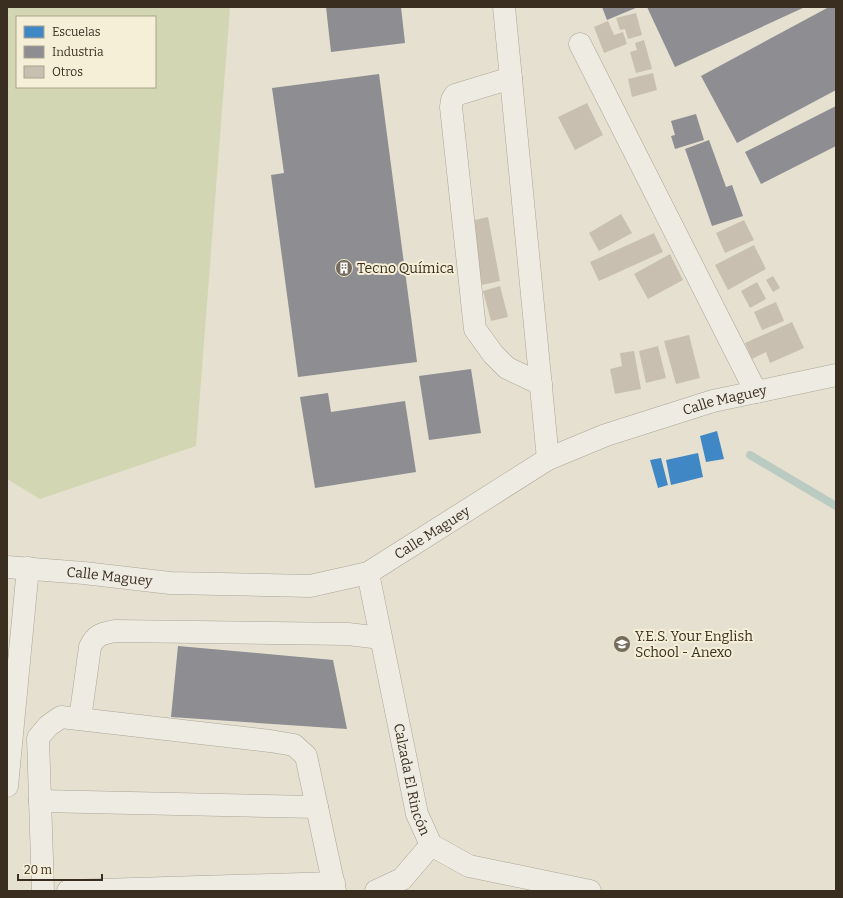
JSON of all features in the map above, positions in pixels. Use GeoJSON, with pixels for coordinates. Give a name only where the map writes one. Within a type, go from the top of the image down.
{"type":"FeatureCollection","features":[{"type":"Feature","properties":{"kind":"street"},"geometry":{"type":"LineString","coordinates":[[504,7],[548,459]]}},
{"type":"Feature","properties":{"kind":"street"},"geometry":{"type":"LineString","coordinates":[[580,44],[756,392]]}},
{"type":"Feature","properties":{"kind":"street"},"geometry":{"type":"LineString","coordinates":[[511,78],[455,95],[452,100],[451,107],[475,329],[492,354],[507,368],[541,384]]}},
{"type":"Feature","properties":{"kind":"street","name":"Calle Maguey"},"geometry":{"type":"LineString","coordinates":[[17,568],[84,573],[170,583],[310,586],[368,574],[548,459],[606,435],[713,401],[836,375]]}},
{"type":"Feature","properties":{"kind":"street"},"geometry":{"type":"LineString","coordinates":[[7,786],[17,568]]}},
{"type":"Feature","properties":{"kind":"street","name":"Calzada El Rincón"},"geometry":{"type":"LineString","coordinates":[[368,574],[417,814],[431,845],[469,866],[590,891]]}},
{"type":"Feature","properties":{"kind":"street"},"geometry":{"type":"LineString","coordinates":[[80,719],[90,646],[94,639],[102,634],[122,632],[348,634],[381,638]]}},
{"type":"Feature","properties":{"kind":"street"},"geometry":{"type":"LineString","coordinates":[[43,891],[38,738],[48,726],[61,717],[270,740],[294,745],[306,756],[334,887],[68,891]]}},
{"type":"Feature","properties":{"kind":"street"},"geometry":{"type":"LineString","coordinates":[[40,801],[317,807]]}},
{"type":"Feature","properties":{"kind":"street"},"geometry":{"type":"LineString","coordinates":[[376,891],[402,879],[431,845]]}},
{"type":"Feature","properties":{"kind":"green space"},"geometry":{"type":"Polygon","coordinates":[[[7,7],[230,7],[196,446],[40,499],[7,479],[7,7]]]}},
{"type":"Feature","properties":{"kind":"building: Escuelas"},"geometry":{"type":"Polygon","coordinates":[[[717,431],[724,459],[706,462],[700,436],[717,431]]]}},
{"type":"Feature","properties":{"kind":"building: Escuelas"},"geometry":{"type":"Polygon","coordinates":[[[698,453],[703,477],[671,485],[666,460],[698,453]]]}},
{"type":"Feature","properties":{"kind":"building: Escuelas"},"geometry":{"type":"Polygon","coordinates":[[[661,458],[668,485],[658,488],[650,460],[661,458]]]}},
{"type":"Feature","properties":{"kind":"building: Industria"},"geometry":{"type":"Polygon","coordinates":[[[326,7],[401,7],[405,43],[331,52],[326,7]]]}},
{"type":"Feature","properties":{"kind":"building: Industria"},"geometry":{"type":"Polygon","coordinates":[[[602,7],[638,7],[607,20],[602,7]]]}},
{"type":"Feature","properties":{"kind":"building: Industria"},"geometry":{"type":"Polygon","coordinates":[[[647,7],[805,7],[675,67],[647,7]]]}},
{"type":"Feature","properties":{"kind":"building: Industria"},"geometry":{"type":"Polygon","coordinates":[[[829,7],[836,7],[836,90],[737,143],[701,76],[829,7]]]}},
{"type":"Feature","properties":{"kind":"building: Industria","name":"Tecno Química"},"geometry":{"type":"Polygon","coordinates":[[[379,74],[417,362],[298,377],[271,175],[284,173],[272,88],[379,74]]]}},
{"type":"Feature","properties":{"kind":"building: Industria"},"geometry":{"type":"Polygon","coordinates":[[[836,106],[836,146],[761,184],[745,152],[836,106]]]}},
{"type":"Feature","properties":{"kind":"building: Industria"},"geometry":{"type":"Polygon","coordinates":[[[696,114],[704,140],[675,149],[671,136],[675,135],[671,121],[696,114]]]}},
{"type":"Feature","properties":{"kind":"building: Industria"},"geometry":{"type":"Polygon","coordinates":[[[709,140],[726,187],[732,185],[743,216],[712,226],[685,149],[709,140]]]}},
{"type":"Feature","properties":{"kind":"building: Industria"},"geometry":{"type":"Polygon","coordinates":[[[471,369],[481,433],[429,440],[419,376],[471,369]]]}},
{"type":"Feature","properties":{"kind":"building: Industria"},"geometry":{"type":"Polygon","coordinates":[[[328,393],[331,412],[405,401],[416,472],[315,488],[300,397],[328,393]]]}},
{"type":"Feature","properties":{"kind":"building: Industria"},"geometry":{"type":"Polygon","coordinates":[[[178,646],[333,660],[347,729],[171,717],[178,646]]]}},
{"type":"Feature","properties":{"kind":"building: Otros"},"geometry":{"type":"Polygon","coordinates":[[[636,13],[642,35],[628,39],[625,29],[620,30],[616,18],[636,13]]]}},
{"type":"Feature","properties":{"kind":"building: Otros"},"geometry":{"type":"Polygon","coordinates":[[[608,21],[614,35],[623,32],[627,44],[604,53],[594,27],[608,21]]]}},
{"type":"Feature","properties":{"kind":"building: Otros"},"geometry":{"type":"Polygon","coordinates":[[[644,40],[652,69],[636,73],[630,52],[637,50],[635,43],[644,40]]]}},
{"type":"Feature","properties":{"kind":"building: Otros"},"geometry":{"type":"Polygon","coordinates":[[[653,73],[657,90],[632,97],[628,79],[653,73]]]}},
{"type":"Feature","properties":{"kind":"building: Otros"},"geometry":{"type":"Polygon","coordinates":[[[587,103],[603,135],[575,150],[558,117],[587,103]]]}},
{"type":"Feature","properties":{"kind":"building: Otros"},"geometry":{"type":"Polygon","coordinates":[[[621,214],[632,233],[599,251],[589,233],[621,214]]]}},
{"type":"Feature","properties":{"kind":"building: Otros"},"geometry":{"type":"Polygon","coordinates":[[[488,217],[500,281],[482,285],[470,221],[488,217]]]}},
{"type":"Feature","properties":{"kind":"building: Otros"},"geometry":{"type":"Polygon","coordinates":[[[744,220],[754,240],[725,253],[716,233],[744,220]]]}},
{"type":"Feature","properties":{"kind":"building: Otros"},"geometry":{"type":"Polygon","coordinates":[[[654,233],[663,252],[599,281],[590,262],[654,233]]]}},
{"type":"Feature","properties":{"kind":"building: Otros"},"geometry":{"type":"Polygon","coordinates":[[[754,245],[766,269],[728,290],[715,265],[754,245]]]}},
{"type":"Feature","properties":{"kind":"building: Otros"},"geometry":{"type":"Polygon","coordinates":[[[670,254],[683,280],[648,299],[634,274],[670,254]]]}},
{"type":"Feature","properties":{"kind":"building: Otros"},"geometry":{"type":"Polygon","coordinates":[[[773,276],[780,288],[773,292],[766,280],[773,276]]]}},
{"type":"Feature","properties":{"kind":"building: Otros"},"geometry":{"type":"Polygon","coordinates":[[[757,282],[766,299],[750,308],[741,291],[757,282]]]}},
{"type":"Feature","properties":{"kind":"building: Otros"},"geometry":{"type":"Polygon","coordinates":[[[500,286],[508,317],[491,321],[483,291],[500,286]]]}},
{"type":"Feature","properties":{"kind":"building: Otros"},"geometry":{"type":"Polygon","coordinates":[[[776,302],[784,321],[762,330],[754,312],[776,302]]]}},
{"type":"Feature","properties":{"kind":"building: Otros"},"geometry":{"type":"Polygon","coordinates":[[[792,322],[804,348],[770,363],[766,352],[752,359],[745,343],[792,322]]]}},
{"type":"Feature","properties":{"kind":"building: Otros"},"geometry":{"type":"Polygon","coordinates":[[[689,335],[700,378],[676,384],[664,341],[689,335]]]}},
{"type":"Feature","properties":{"kind":"building: Otros"},"geometry":{"type":"Polygon","coordinates":[[[658,346],[666,378],[646,383],[639,351],[658,346]]]}},
{"type":"Feature","properties":{"kind":"building: Otros"},"geometry":{"type":"Polygon","coordinates":[[[634,351],[641,389],[615,394],[610,369],[622,366],[620,353],[634,351]]]}},
{"type":"Feature","properties":{"kind":"waterway"},"geometry":{"type":"LineString","coordinates":[[750,455],[836,506]]}},
{"type":"Feature","properties":{"kind":"place","name":"Tecno Química"},"geometry":{"type":"Point","coordinates":[344,268]}},
{"type":"Feature","properties":{"kind":"place","name":"Y.E.S. Your English School - Anexo"},"geometry":{"type":"Point","coordinates":[622,644]}}]}
